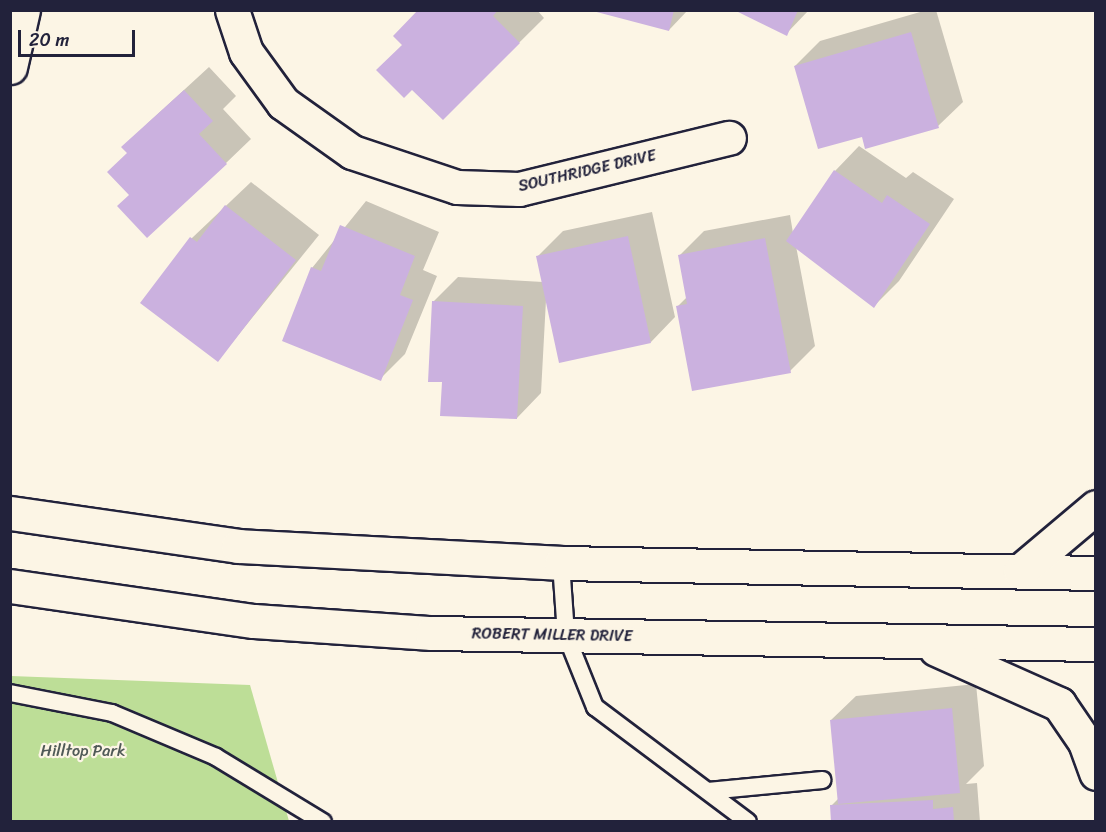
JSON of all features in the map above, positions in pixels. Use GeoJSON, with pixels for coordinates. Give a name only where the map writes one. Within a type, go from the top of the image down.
{"type":"FeatureCollection","features":[{"type":"Feature","properties":{"kind":"main road"},"geometry":{"type":"LineString","coordinates":[[10,67],[23,10]]}},
{"type":"Feature","properties":{"kind":"main road","name":"SOUTHRIDGE DRIVE"},"geometry":{"type":"LineString","coordinates":[[232,10],[246,52],[283,103],[352,152],[457,187],[519,189],[729,138]]}},
{"type":"Feature","properties":{"kind":"main road"},"geometry":{"type":"LineString","coordinates":[[1020,571],[1095,507]]}},
{"type":"Feature","properties":{"kind":"main road"},"geometry":{"type":"LineString","coordinates":[[10,513],[238,546],[561,563],[1095,573]]}},
{"type":"Feature","properties":{"kind":"main road","name":"ROBERT MILLER DRIVE"},"geometry":{"type":"LineString","coordinates":[[10,586],[254,621],[566,635],[1095,644]]}},
{"type":"Feature","properties":{"kind":"main road"},"geometry":{"type":"LineString","coordinates":[[918,641],[1059,704],[1085,742],[1095,773]]}},
{"type":"Feature","properties":{"kind":"lane"},"geometry":{"type":"LineString","coordinates":[[561,563],[566,635],[595,707],[748,822]]}},
{"type":"Feature","properties":{"kind":"lane"},"geometry":{"type":"LineString","coordinates":[[10,693],[112,713],[216,757],[323,822]]}},
{"type":"Feature","properties":{"kind":"lane"},"geometry":{"type":"LineString","coordinates":[[708,791],[822,780]]}},
{"type":"Feature","properties":{"kind":"green space","name":"Hilltop Park"},"geometry":{"type":"Polygon","coordinates":[[[11,676],[250,685],[289,821],[11,822],[11,676]]]}},
{"type":"Feature","properties":{"kind":"building"},"geometry":{"type":"Polygon","coordinates":[[[418,10],[498,10],[493,16],[520,43],[443,120],[412,90],[404,98],[376,70],[402,45],[393,36],[418,10]]]}},
{"type":"Feature","properties":{"kind":"building"},"geometry":{"type":"Polygon","coordinates":[[[589,10],[674,10],[669,31],[589,10]]]}},
{"type":"Feature","properties":{"kind":"building"},"geometry":{"type":"Polygon","coordinates":[[[734,10],[798,10],[787,36],[734,10]]]}},
{"type":"Feature","properties":{"kind":"building"},"geometry":{"type":"Polygon","coordinates":[[[911,32],[939,128],[865,149],[862,137],[818,149],[794,66],[911,32]]]}},
{"type":"Feature","properties":{"kind":"building"},"geometry":{"type":"Polygon","coordinates":[[[184,90],[213,121],[199,134],[227,164],[147,238],[117,206],[129,195],[107,172],[127,153],[121,147],[184,90]]]}},
{"type":"Feature","properties":{"kind":"building"},"geometry":{"type":"Polygon","coordinates":[[[834,170],[882,203],[887,195],[930,224],[874,308],[786,241],[834,170]]]}},
{"type":"Feature","properties":{"kind":"building"},"geometry":{"type":"Polygon","coordinates":[[[225,205],[296,260],[218,362],[140,303],[190,237],[197,242],[225,205]]]}},
{"type":"Feature","properties":{"kind":"building"},"geometry":{"type":"Polygon","coordinates":[[[340,225],[415,256],[400,295],[413,300],[381,381],[282,341],[311,267],[321,271],[340,225]]]}},
{"type":"Feature","properties":{"kind":"building"},"geometry":{"type":"Polygon","coordinates":[[[628,236],[651,343],[559,363],[536,256],[628,236]]]}},
{"type":"Feature","properties":{"kind":"building"},"geometry":{"type":"Polygon","coordinates":[[[765,238],[791,373],[692,391],[676,306],[687,304],[678,255],[765,238]]]}},
{"type":"Feature","properties":{"kind":"building"},"geometry":{"type":"Polygon","coordinates":[[[432,301],[523,306],[517,419],[440,416],[442,382],[428,382],[432,301]]]}},
{"type":"Feature","properties":{"kind":"building"},"geometry":{"type":"Polygon","coordinates":[[[952,708],[960,793],[838,804],[830,720],[952,708]]]}},
{"type":"Feature","properties":{"kind":"building"},"geometry":{"type":"Polygon","coordinates":[[[933,800],[933,809],[953,807],[954,822],[831,822],[830,805],[933,800]]]}}]}
